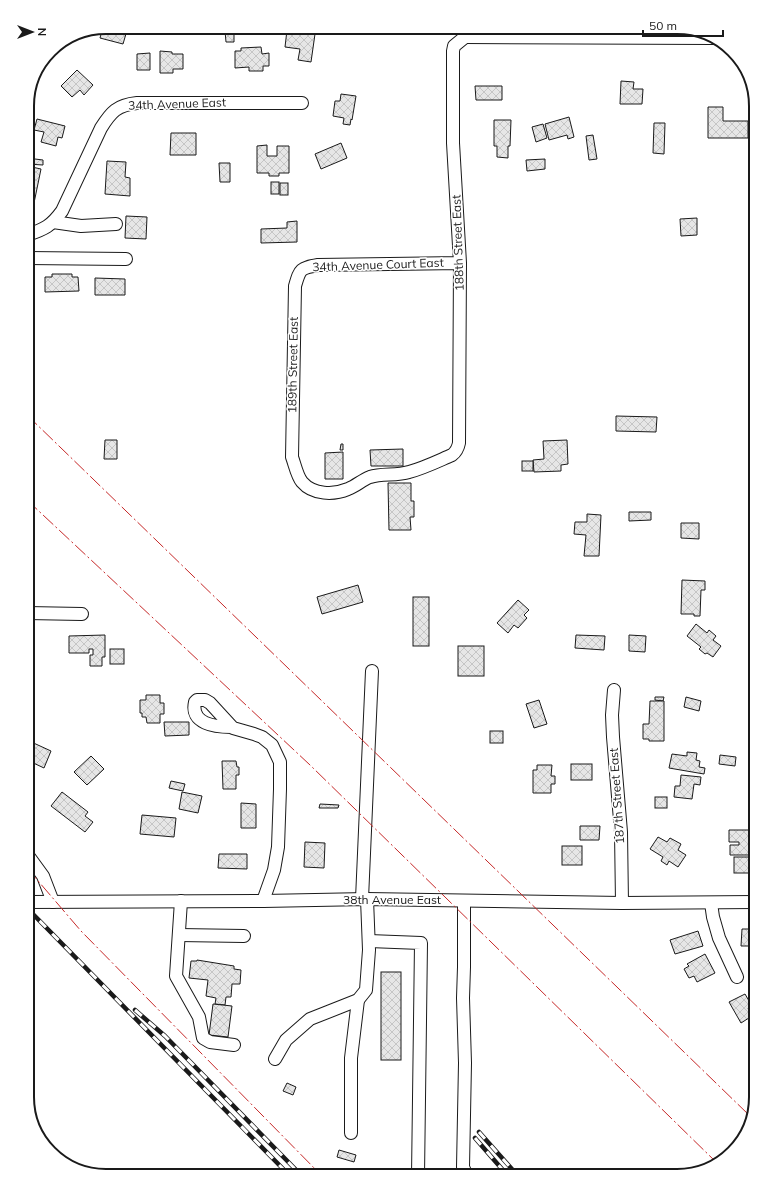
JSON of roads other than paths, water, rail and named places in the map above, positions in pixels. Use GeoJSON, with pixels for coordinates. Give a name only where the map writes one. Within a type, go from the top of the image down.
{"type":"FeatureCollection","features":[{"type":"Feature","properties":{"kind":"street","name":"188th Street East"},"geometry":{"type":"LineString","coordinates":[[455,453],[459,443],[460,263],[453,143],[453,51],[461,34]]}},
{"type":"Feature","properties":{"kind":"street"},"geometry":{"type":"LineString","coordinates":[[546,34],[701,38]]}},
{"type":"Feature","properties":{"kind":"street","name":"34th Avenue East"},"geometry":{"type":"LineString","coordinates":[[34,232],[53,222],[62,211],[108,115],[120,107],[127,104],[137,103],[302,103]]}},
{"type":"Feature","properties":{"kind":"street"},"geometry":{"type":"LineString","coordinates":[[53,222],[81,226],[116,224]]}},
{"type":"Feature","properties":{"kind":"street"},"geometry":{"type":"LineString","coordinates":[[34,258],[126,259]]}},
{"type":"Feature","properties":{"kind":"street","name":"34th Avenue Court East"},"geometry":{"type":"LineString","coordinates":[[298,274],[304,268],[318,265],[460,263]]}},
{"type":"Feature","properties":{"kind":"street","name":"189th Street East"},"geometry":{"type":"LineString","coordinates":[[298,274],[295,286],[292,457],[298,476],[303,483],[315,492],[330,492],[348,489],[370,477],[408,472],[455,453]]}},
{"type":"Feature","properties":{"kind":"street"},"geometry":{"type":"LineString","coordinates":[[34,613],[82,614]]}},
{"type":"Feature","properties":{"kind":"street"},"geometry":{"type":"LineString","coordinates":[[275,1059],[286,1040],[310,1019],[358,1000],[366,990],[369,941],[365,899],[372,672]]}},
{"type":"Feature","properties":{"kind":"street","name":"187th Street East"},"geometry":{"type":"LineString","coordinates":[[614,690],[612,715],[620,824],[622,903]]}},
{"type":"Feature","properties":{"kind":"street"},"geometry":{"type":"LineString","coordinates":[[231,727],[262,737],[272,745],[280,762],[278,847],[274,870],[264,900]]}},
{"type":"Feature","properties":{"kind":"street"},"geometry":{"type":"LineString","coordinates":[[34,864],[43,876],[53,902]]}},
{"type":"Feature","properties":{"kind":"street","name":"38th Avenue East"},"geometry":{"type":"LineString","coordinates":[[34,902],[365,899],[622,903],[749,902]]}},
{"type":"Feature","properties":{"kind":"street"},"geometry":{"type":"LineString","coordinates":[[464,900],[464,1169]]}},
{"type":"Feature","properties":{"kind":"street"},"geometry":{"type":"LineString","coordinates":[[181,901],[176,976],[199,1017],[203,1038],[210,1042],[234,1045]]}},
{"type":"Feature","properties":{"kind":"street"},"geometry":{"type":"LineString","coordinates":[[711,903],[713,918],[719,938],[737,977]]}},
{"type":"Feature","properties":{"kind":"street"},"geometry":{"type":"LineString","coordinates":[[179,935],[244,936]]}},
{"type":"Feature","properties":{"kind":"street"},"geometry":{"type":"LineString","coordinates":[[369,941],[421,943],[418,1169]]}},
{"type":"Feature","properties":{"kind":"street"},"geometry":{"type":"LineString","coordinates":[[351,1133],[351,1058],[358,1000]]}},
{"type":"Feature","properties":{"kind":"railway"},"geometry":{"type":"LineString","coordinates":[[34,915],[283,1169]]}},
{"type":"Feature","properties":{"kind":"railway"},"geometry":{"type":"LineString","coordinates":[[135,1010],[165,1036],[295,1169]]}},
{"type":"Feature","properties":{"kind":"railway"},"geometry":{"type":"LineString","coordinates":[[479,1132],[512,1169]]}},
{"type":"Feature","properties":{"kind":"railway"},"geometry":{"type":"LineString","coordinates":[[475,1138],[502,1169]]}}]}
